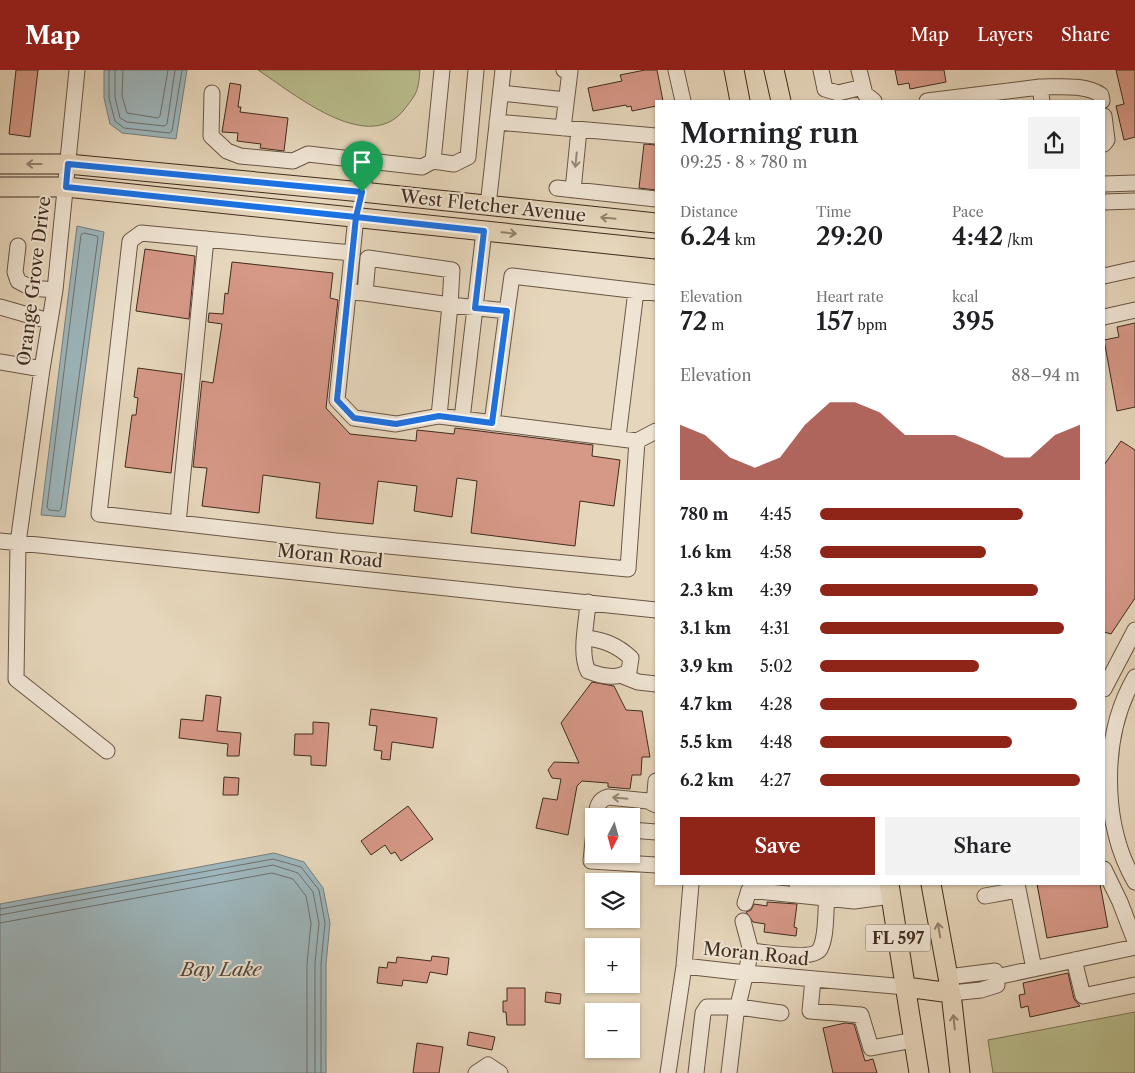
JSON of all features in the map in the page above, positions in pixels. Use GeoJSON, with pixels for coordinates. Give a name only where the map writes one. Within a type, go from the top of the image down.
{"type":"FeatureCollection","features":[{"type":"Feature","properties":{"kind":"main road"},"geometry":{"type":"LineString","coordinates":[[734,70],[740,100]]}},
{"type":"Feature","properties":{"kind":"main road"},"geometry":{"type":"LineString","coordinates":[[774,70],[780,100]]}},
{"type":"Feature","properties":{"kind":"main road","name":"West Fletcher Avenue"},"geometry":{"type":"LineString","coordinates":[[0,164],[68,164],[655,223]]}},
{"type":"Feature","properties":{"kind":"main road","name":"West Fletcher Avenue"},"geometry":{"type":"LineString","coordinates":[[0,188],[66,187],[655,249]]}},
{"type":"Feature","properties":{"kind":"main road"},"geometry":{"type":"LineString","coordinates":[[356,217],[362,192]]}},
{"type":"Feature","properties":{"kind":"main road","name":"FL 597"},"geometry":{"type":"LineString","coordinates":[[931,885],[949,985],[960,1073]]}},
{"type":"Feature","properties":{"kind":"main road","name":"FL 597"},"geometry":{"type":"LineString","coordinates":[[887,888],[906,987],[919,1073]]}},
{"type":"Feature","properties":{"kind":"main road"},"geometry":{"type":"LineString","coordinates":[[906,987],[949,985]]}},
{"type":"Feature","properties":{"kind":"street","name":"Orange Grove Drive"},"geometry":{"type":"LineString","coordinates":[[77,70],[55,290],[18,542],[16,679],[107,751]]}},
{"type":"Feature","properties":{"kind":"street"},"geometry":{"type":"LineString","coordinates":[[433,161],[442,70]]}},
{"type":"Feature","properties":{"kind":"street"},"geometry":{"type":"LineString","coordinates":[[212,93],[211,136],[227,151],[240,156],[294,161],[308,154],[368,162],[422,166],[433,161],[454,164],[468,157],[476,70]]}},
{"type":"Feature","properties":{"kind":"street"},"geometry":{"type":"LineString","coordinates":[[488,206],[503,70]]}},
{"type":"Feature","properties":{"kind":"street"},"geometry":{"type":"LineString","coordinates":[[563,128],[570,71],[564,70]]}},
{"type":"Feature","properties":{"kind":"street"},"geometry":{"type":"LineString","coordinates":[[676,70],[684,100]]}},
{"type":"Feature","properties":{"kind":"street"},"geometry":{"type":"LineString","coordinates":[[822,70],[825,89],[838,93],[863,87]]}},
{"type":"Feature","properties":{"kind":"street"},"geometry":{"type":"LineString","coordinates":[[859,70],[865,94],[873,100]]}},
{"type":"Feature","properties":{"kind":"street"},"geometry":{"type":"LineString","coordinates":[[943,100],[1095,91],[1101,95],[1102,100]]}},
{"type":"Feature","properties":{"kind":"street"},"geometry":{"type":"LineString","coordinates":[[500,92],[566,100]]}},
{"type":"Feature","properties":{"kind":"street"},"geometry":{"type":"LineString","coordinates":[[497,122],[655,136]]}},
{"type":"Feature","properties":{"kind":"street"},"geometry":{"type":"LineString","coordinates":[[1105,124],[1107,140],[1105,143]]}},
{"type":"Feature","properties":{"kind":"street"},"geometry":{"type":"LineString","coordinates":[[573,190],[579,130]]}},
{"type":"Feature","properties":{"kind":"street"},"geometry":{"type":"LineString","coordinates":[[362,192],[368,162]]}},
{"type":"Feature","properties":{"kind":"street"},"geometry":{"type":"LineString","coordinates":[[1105,184],[1135,184]]}},
{"type":"Feature","properties":{"kind":"street"},"geometry":{"type":"LineString","coordinates":[[557,188],[655,199]]}},
{"type":"Feature","properties":{"kind":"street"},"geometry":{"type":"LineString","coordinates":[[1105,202],[1135,201]]}},
{"type":"Feature","properties":{"kind":"street"},"geometry":{"type":"LineString","coordinates":[[356,217],[337,400],[354,418],[396,424],[439,416],[618,437],[637,441],[655,432]]}},
{"type":"Feature","properties":{"kind":"street"},"geometry":{"type":"LineString","coordinates":[[462,419],[484,231]]}},
{"type":"Feature","properties":{"kind":"street"},"geometry":{"type":"LineString","coordinates":[[352,253],[141,233],[130,241],[100,514],[336,541],[628,569],[637,441]]}},
{"type":"Feature","properties":{"kind":"street"},"geometry":{"type":"LineString","coordinates":[[178,523],[206,239]]}},
{"type":"Feature","properties":{"kind":"street"},"geometry":{"type":"LineString","coordinates":[[18,246],[14,272],[18,281],[32,288],[55,290]]}},
{"type":"Feature","properties":{"kind":"street"},"geometry":{"type":"LineString","coordinates":[[365,293],[368,258],[452,270],[439,416]]}},
{"type":"Feature","properties":{"kind":"street"},"geometry":{"type":"LineString","coordinates":[[1105,276],[1135,270]]}},
{"type":"Feature","properties":{"kind":"street"},"geometry":{"type":"LineString","coordinates":[[492,423],[512,276],[655,293]]}},
{"type":"Feature","properties":{"kind":"street"},"geometry":{"type":"LineString","coordinates":[[618,437],[636,290]]}},
{"type":"Feature","properties":{"kind":"street"},"geometry":{"type":"LineString","coordinates":[[348,292],[507,311]]}},
{"type":"Feature","properties":{"kind":"street"},"geometry":{"type":"LineString","coordinates":[[0,306],[29,317],[49,321]]}},
{"type":"Feature","properties":{"kind":"street"},"geometry":{"type":"LineString","coordinates":[[1105,314],[1135,310]]}},
{"type":"Feature","properties":{"kind":"street"},"geometry":{"type":"LineString","coordinates":[[0,362],[42,369]]}},
{"type":"Feature","properties":{"kind":"street","name":"Moran Road"},"geometry":{"type":"LineString","coordinates":[[0,540],[588,602],[655,606]]}},
{"type":"Feature","properties":{"kind":"street"},"geometry":{"type":"LineString","coordinates":[[588,602],[584,662],[588,671],[612,677],[623,676],[638,682],[655,684]]}},
{"type":"Feature","properties":{"kind":"street"},"geometry":{"type":"LineString","coordinates":[[1105,687],[1135,630]]}},
{"type":"Feature","properties":{"kind":"street"},"geometry":{"type":"LineString","coordinates":[[586,638],[613,645],[631,658],[629,671],[623,676]]}},
{"type":"Feature","properties":{"kind":"street"},"geometry":{"type":"LineString","coordinates":[[1135,677],[1128,689],[1113,734],[1108,782],[1114,830],[1135,882]]}},
{"type":"Feature","properties":{"kind":"street"},"geometry":{"type":"LineString","coordinates":[[597,808],[602,799],[608,797],[642,800],[655,805]]}},
{"type":"Feature","properties":{"kind":"street"},"geometry":{"type":"LineString","coordinates":[[640,831],[655,832]]}},
{"type":"Feature","properties":{"kind":"street"},"geometry":{"type":"LineString","coordinates":[[624,863],[655,865]]}},
{"type":"Feature","properties":{"kind":"street"},"geometry":{"type":"LineString","coordinates":[[1105,871],[1120,902],[1135,941]]}},
{"type":"Feature","properties":{"kind":"street","name":"Moran Road"},"geometry":{"type":"LineString","coordinates":[[690,885],[684,966],[906,987]]}},
{"type":"Feature","properties":{"kind":"street"},"geometry":{"type":"LineString","coordinates":[[802,885],[826,890],[854,901],[887,888]]}},
{"type":"Feature","properties":{"kind":"street"},"geometry":{"type":"LineString","coordinates":[[985,896],[1017,887],[1034,969]]}},
{"type":"Feature","properties":{"kind":"street"},"geometry":{"type":"LineString","coordinates":[[745,903],[749,890],[826,890]]}},
{"type":"Feature","properties":{"kind":"street"},"geometry":{"type":"LineString","coordinates":[[751,951],[806,956],[816,953],[820,948],[823,936],[826,890]]}},
{"type":"Feature","properties":{"kind":"street"},"geometry":{"type":"LineString","coordinates":[[729,1073],[739,1007],[751,951],[743,921]]}},
{"type":"Feature","properties":{"kind":"street"},"geometry":{"type":"LineString","coordinates":[[949,985],[995,971],[996,977],[1135,947]]}},
{"type":"Feature","properties":{"kind":"street"},"geometry":{"type":"LineString","coordinates":[[1074,960],[1083,996],[1135,985]]}},
{"type":"Feature","properties":{"kind":"street"},"geometry":{"type":"LineString","coordinates":[[668,1073],[684,966]]}},
{"type":"Feature","properties":{"kind":"street"},"geometry":{"type":"LineString","coordinates":[[813,979],[810,1011],[861,1015],[871,1048],[914,1040]]}},
{"type":"Feature","properties":{"kind":"street"},"geometry":{"type":"LineString","coordinates":[[696,1073],[703,1013],[707,1007],[739,1007],[781,1013]]}},
{"type":"Feature","properties":{"kind":"street"},"geometry":{"type":"LineString","coordinates":[[476,1073],[476,1071],[488,1065],[500,1073]]}},
{"type":"Feature","properties":{"kind":"green space"},"geometry":{"type":"Polygon","coordinates":[[[258,70],[420,70],[416,92],[403,111],[388,123],[370,126],[350,123],[329,115],[258,70]]]}},
{"type":"Feature","properties":{"kind":"green space"},"geometry":{"type":"Polygon","coordinates":[[[1135,1012],[1135,1073],[993,1073],[988,1040],[1135,1012]]]}},
{"type":"Feature","properties":{"kind":"water"},"geometry":{"type":"Polygon","coordinates":[[[104,70],[187,70],[176,139],[122,133],[110,124],[104,98],[104,70]]]}},
{"type":"Feature","properties":{"kind":"water"},"geometry":{"type":"Polygon","coordinates":[[[77,226],[104,232],[65,517],[41,515],[77,226]]]}},
{"type":"Feature","properties":{"kind":"water","name":"Bay Lake"},"geometry":{"type":"Polygon","coordinates":[[[274,853],[304,862],[323,888],[330,923],[326,964],[326,1073],[0,1073],[0,904],[274,853]]]}},
{"type":"Feature","properties":{"kind":"building"},"geometry":{"type":"Polygon","coordinates":[[[16,70],[38,70],[30,137],[9,134],[16,70]]]}},
{"type":"Feature","properties":{"kind":"building"},"geometry":{"type":"Polygon","coordinates":[[[645,70],[657,70],[663,100],[655,100],[655,106],[632,111],[631,106],[627,107],[626,105],[593,111],[588,88],[622,81],[620,75],[645,70]]]}},
{"type":"Feature","properties":{"kind":"building"},"geometry":{"type":"Polygon","coordinates":[[[895,70],[944,70],[946,82],[910,89],[909,83],[898,85],[895,70]]]}},
{"type":"Feature","properties":{"kind":"building"},"geometry":{"type":"Polygon","coordinates":[[[1116,70],[1135,70],[1135,137],[1124,140],[1116,106],[1124,104],[1116,70]]]}},
{"type":"Feature","properties":{"kind":"building"},"geometry":{"type":"Polygon","coordinates":[[[230,83],[241,85],[238,107],[241,107],[240,112],[288,118],[284,151],[260,148],[261,144],[237,141],[238,133],[222,132],[230,83]]]}},
{"type":"Feature","properties":{"kind":"building"},"geometry":{"type":"Polygon","coordinates":[[[644,144],[655,145],[655,190],[639,188],[644,144]]]}},
{"type":"Feature","properties":{"kind":"building"},"geometry":{"type":"Polygon","coordinates":[[[145,249],[195,256],[189,319],[136,311],[145,249]]]}},
{"type":"Feature","properties":{"kind":"building"},"geometry":{"type":"Polygon","coordinates":[[[232,262],[333,273],[330,298],[338,300],[326,408],[350,434],[416,441],[417,430],[454,434],[455,428],[593,445],[592,456],[620,460],[614,506],[580,501],[575,546],[471,533],[477,481],[457,478],[452,517],[414,511],[417,486],[378,481],[373,524],[316,518],[320,483],[263,475],[259,513],[202,506],[207,468],[193,467],[202,381],[213,383],[222,324],[208,322],[209,313],[223,314],[225,293],[228,294],[232,262]]]}},
{"type":"Feature","properties":{"kind":"building"},"geometry":{"type":"Polygon","coordinates":[[[1135,323],[1135,407],[1117,411],[1105,340],[1119,337],[1117,327],[1135,323]]]}},
{"type":"Feature","properties":{"kind":"building"},"geometry":{"type":"Polygon","coordinates":[[[138,368],[182,374],[171,473],[125,467],[132,415],[136,415],[138,398],[134,397],[138,368]]]}},
{"type":"Feature","properties":{"kind":"building"},"geometry":{"type":"Polygon","coordinates":[[[1121,441],[1135,450],[1135,598],[1111,634],[1105,632],[1105,464],[1121,441]]]}},
{"type":"Feature","properties":{"kind":"building"},"geometry":{"type":"Polygon","coordinates":[[[592,682],[614,686],[626,710],[642,711],[650,757],[642,757],[641,775],[632,775],[630,789],[608,787],[608,783],[582,781],[577,786],[568,835],[536,828],[543,798],[557,800],[561,779],[552,778],[548,770],[554,762],[579,763],[561,723],[592,682]]]}},
{"type":"Feature","properties":{"kind":"building"},"geometry":{"type":"Polygon","coordinates":[[[206,695],[221,697],[217,731],[241,733],[239,756],[227,756],[228,744],[179,738],[181,719],[203,721],[206,695]]]}},
{"type":"Feature","properties":{"kind":"building"},"geometry":{"type":"Polygon","coordinates":[[[371,709],[437,718],[433,748],[392,742],[390,760],[381,759],[382,751],[374,750],[377,726],[369,725],[371,709]]]}},
{"type":"Feature","properties":{"kind":"building"},"geometry":{"type":"Polygon","coordinates":[[[313,722],[329,723],[326,766],[311,765],[311,756],[294,755],[295,734],[313,734],[313,722]]]}},
{"type":"Feature","properties":{"kind":"building"},"geometry":{"type":"Polygon","coordinates":[[[224,777],[239,778],[238,795],[223,795],[224,777]]]}},
{"type":"Feature","properties":{"kind":"building"},"geometry":{"type":"Polygon","coordinates":[[[408,806],[433,839],[401,861],[395,852],[391,854],[385,845],[371,855],[361,841],[408,806]]]}},
{"type":"Feature","properties":{"kind":"building"},"geometry":{"type":"Polygon","coordinates":[[[1037,885],[1100,885],[1108,927],[1047,938],[1037,885]]]}},
{"type":"Feature","properties":{"kind":"building"},"geometry":{"type":"Polygon","coordinates":[[[767,902],[797,904],[794,927],[797,928],[796,936],[764,932],[765,924],[753,922],[746,912],[751,910],[754,904],[767,906],[767,902]]]}},
{"type":"Feature","properties":{"kind":"building"},"geometry":{"type":"Polygon","coordinates":[[[432,956],[449,958],[447,975],[430,972],[427,983],[403,980],[402,986],[377,983],[379,967],[387,968],[388,962],[396,963],[397,957],[431,961],[432,956]]]}},
{"type":"Feature","properties":{"kind":"building"},"geometry":{"type":"Polygon","coordinates":[[[1068,973],[1074,999],[1080,1006],[1030,1017],[1028,1006],[1021,1008],[1019,995],[1025,994],[1023,983],[1068,973]]]}},
{"type":"Feature","properties":{"kind":"building"},"geometry":{"type":"Polygon","coordinates":[[[507,988],[525,988],[525,1025],[507,1025],[506,1012],[503,1012],[503,1001],[507,1001],[507,988]]]}},
{"type":"Feature","properties":{"kind":"building"},"geometry":{"type":"Polygon","coordinates":[[[546,992],[561,994],[560,1004],[545,1002],[546,992]]]}},
{"type":"Feature","properties":{"kind":"building"},"geometry":{"type":"Polygon","coordinates":[[[845,1023],[854,1024],[865,1061],[873,1059],[877,1073],[833,1073],[823,1028],[845,1023]]]}},
{"type":"Feature","properties":{"kind":"building"},"geometry":{"type":"Polygon","coordinates":[[[469,1032],[495,1037],[492,1050],[467,1045],[469,1032]]]}},
{"type":"Feature","properties":{"kind":"building"},"geometry":{"type":"Polygon","coordinates":[[[417,1043],[443,1047],[439,1073],[413,1073],[417,1043]]]}},
{"type":"Feature","properties":{"kind":"route"},"geometry":{"type":"LineString","coordinates":[[362,192],[68,164],[66,187],[356,217],[337,400],[354,418],[396,424],[439,416],[492,423],[507,311],[475,308],[484,231],[356,217],[362,192]]}}]}
